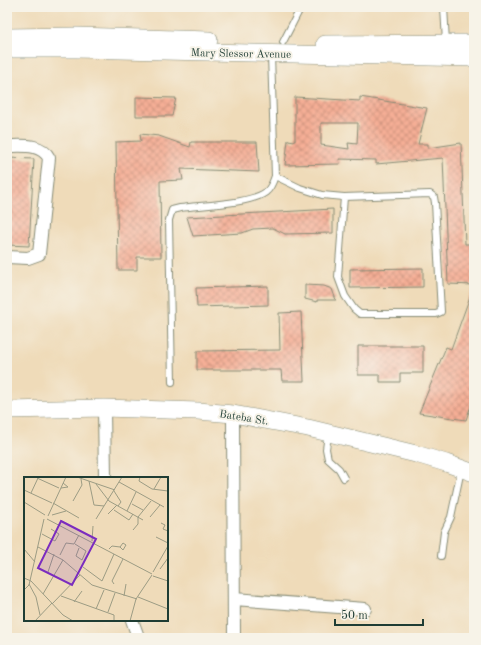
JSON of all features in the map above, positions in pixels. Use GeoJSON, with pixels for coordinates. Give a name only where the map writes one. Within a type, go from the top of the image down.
{"type":"FeatureCollection","features":[{"type":"Feature","properties":{"kind":"main road","name":"Mary Slessor Avenue"},"geometry":{"type":"LineString","coordinates":[[7,37],[76,36],[474,58]]}},
{"type":"Feature","properties":{"kind":"main road","name":"Mary Slessor Avenue"},"geometry":{"type":"LineString","coordinates":[[7,49],[277,48],[474,43]]}},
{"type":"Feature","properties":{"kind":"main road","name":"Bateba St."},"geometry":{"type":"LineString","coordinates":[[7,410],[104,408],[198,411],[233,414],[308,428],[416,454],[468,471]]}},
{"type":"Feature","properties":{"kind":"street"},"geometry":{"type":"LineString","coordinates":[[7,146],[34,147],[46,152],[49,158],[39,254],[28,258],[7,257]]}},
{"type":"Feature","properties":{"kind":"street"},"geometry":{"type":"LineString","coordinates":[[104,408],[106,477]]}},
{"type":"Feature","properties":{"kind":"street"},"geometry":{"type":"LineString","coordinates":[[233,414],[234,638]]}},
{"type":"Feature","properties":{"kind":"street"},"geometry":{"type":"LineString","coordinates":[[234,599],[365,609]]}},
{"type":"Feature","properties":{"kind":"street"},"geometry":{"type":"LineString","coordinates":[[132,621],[137,634]]}},
{"type":"Feature","properties":{"kind":"lane"},"geometry":{"type":"LineString","coordinates":[[172,382],[168,220],[172,210],[249,200],[266,191],[271,186],[275,176],[277,48],[301,7]]}},
{"type":"Feature","properties":{"kind":"lane"},"geometry":{"type":"LineString","coordinates":[[444,7],[446,43]]}},
{"type":"Feature","properties":{"kind":"lane"},"geometry":{"type":"LineString","coordinates":[[275,176],[300,188],[322,195],[344,197],[430,194],[434,197],[442,312],[436,314],[360,314],[354,309],[345,296],[338,277],[344,197]]}},
{"type":"Feature","properties":{"kind":"lane"},"geometry":{"type":"LineString","coordinates":[[329,433],[326,449],[328,460],[339,469],[344,478]]}},
{"type":"Feature","properties":{"kind":"lane"},"geometry":{"type":"LineString","coordinates":[[440,556],[444,532],[468,471]]}},
{"type":"Feature","properties":{"kind":"building"},"geometry":{"type":"Polygon","coordinates":[[[136,97],[176,98],[172,116],[136,116],[136,97]]]}},
{"type":"Feature","properties":{"kind":"building"},"geometry":{"type":"Polygon","coordinates":[[[295,97],[360,101],[360,97],[427,108],[418,144],[428,144],[428,148],[461,143],[465,244],[474,244],[474,285],[448,284],[443,158],[376,164],[376,160],[339,159],[340,164],[285,165],[288,140],[295,141],[295,97]],[[321,123],[321,145],[349,149],[348,143],[357,144],[358,123],[321,123]]]}},
{"type":"Feature","properties":{"kind":"building"},"geometry":{"type":"Polygon","coordinates":[[[140,134],[159,136],[190,147],[191,142],[257,142],[259,172],[181,169],[183,180],[160,181],[161,257],[137,257],[137,270],[118,270],[116,142],[141,141],[140,134]]]}},
{"type":"Feature","properties":{"kind":"building"},"geometry":{"type":"Polygon","coordinates":[[[7,158],[34,159],[29,246],[7,245],[7,158]]]}},
{"type":"Feature","properties":{"kind":"building"},"geometry":{"type":"Polygon","coordinates":[[[333,209],[333,233],[285,234],[273,228],[253,229],[242,233],[193,236],[187,217],[333,209]]]}},
{"type":"Feature","properties":{"kind":"building"},"geometry":{"type":"Polygon","coordinates":[[[423,268],[423,287],[350,288],[350,269],[423,268]]]}},
{"type":"Feature","properties":{"kind":"building"},"geometry":{"type":"Polygon","coordinates":[[[305,285],[324,286],[332,289],[336,300],[317,300],[317,302],[305,299],[305,285]]]}},
{"type":"Feature","properties":{"kind":"building"},"geometry":{"type":"Polygon","coordinates":[[[268,286],[268,305],[197,307],[196,288],[268,286]]]}},
{"type":"Feature","properties":{"kind":"building"},"geometry":{"type":"Polygon","coordinates":[[[473,288],[474,397],[466,420],[419,413],[446,347],[451,349],[473,288]]]}},
{"type":"Feature","properties":{"kind":"building"},"geometry":{"type":"Polygon","coordinates":[[[301,312],[304,381],[282,381],[281,370],[197,370],[197,351],[280,350],[279,313],[301,312]]]}},
{"type":"Feature","properties":{"kind":"building"},"geometry":{"type":"Polygon","coordinates":[[[358,346],[423,346],[423,373],[400,373],[400,382],[380,382],[380,375],[358,375],[358,346]]]}}]}
